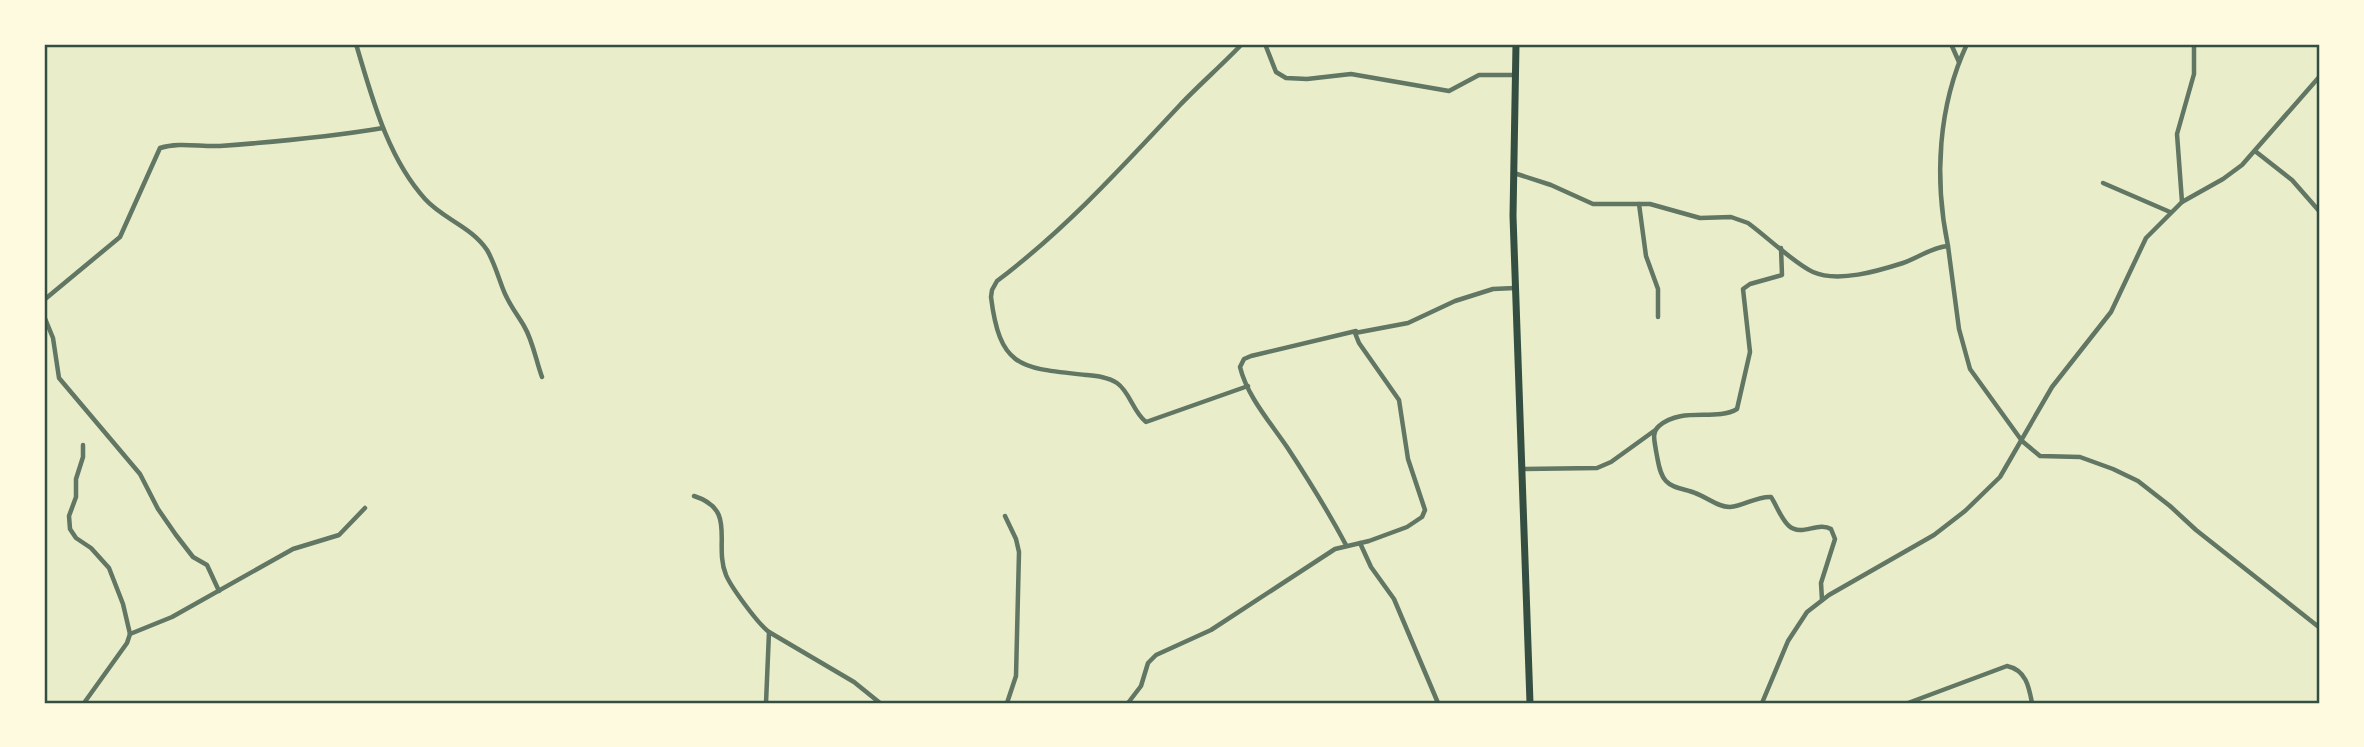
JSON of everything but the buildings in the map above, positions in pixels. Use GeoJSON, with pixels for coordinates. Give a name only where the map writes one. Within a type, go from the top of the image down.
{"type":"FeatureCollection","features":[{"type":"Feature","properties":{"kind":"highway"},"geometry":{"type":"LineString","coordinates":[[1516,44],[1514,288],[1530,703]]}},
{"type":"Feature","properties":{"kind":"street"},"geometry":{"type":"LineString","coordinates":[[356,44],[383,128],[407,174],[426,200],[447,219],[474,235],[486,249],[503,291],[525,327],[542,377]]}},
{"type":"Feature","properties":{"kind":"street"},"geometry":{"type":"LineString","coordinates":[[1242,44],[1182,103],[1097,195],[997,281],[991,297],[1001,341],[1014,359],[1040,370],[1096,376],[1117,383],[1146,422],[1248,386]]}},
{"type":"Feature","properties":{"kind":"street"},"geometry":{"type":"LineString","coordinates":[[1265,44],[1276,72],[1286,78],[1316,79],[1351,74],[1449,91],[1479,75],[1515,75]]}},
{"type":"Feature","properties":{"kind":"street"},"geometry":{"type":"LineString","coordinates":[[1951,44],[1959,62]]}},
{"type":"Feature","properties":{"kind":"street"},"geometry":{"type":"LineString","coordinates":[[1968,44],[1959,62],[1947,110],[1939,178],[1959,329],[1970,369],[2022,442],[2040,456],[2080,457],[2138,481],[2320,628]]}},
{"type":"Feature","properties":{"kind":"street"},"geometry":{"type":"LineString","coordinates":[[2182,202],[2177,134],[2194,74],[2194,44]]}},
{"type":"Feature","properties":{"kind":"street"},"geometry":{"type":"LineString","coordinates":[[1762,703],[1794,628],[1807,612],[1822,600],[1947,526],[2000,477],[2052,387],[2111,312],[2146,238],[2182,202],[2230,174],[2255,151],[2320,76]]}},
{"type":"Feature","properties":{"kind":"street"},"geometry":{"type":"LineString","coordinates":[[44,300],[115,243],[124,231],[160,148],[342,135],[383,128]]}},
{"type":"Feature","properties":{"kind":"street"},"geometry":{"type":"LineString","coordinates":[[2255,151],[2292,180],[2320,212]]}},
{"type":"Feature","properties":{"kind":"street"},"geometry":{"type":"LineString","coordinates":[[1513,173],[1551,185],[1589,203],[1639,204],[1665,207],[1700,218],[1737,218],[1748,223],[1808,269],[1821,274],[1835,276],[1893,265],[1948,246]]}},
{"type":"Feature","properties":{"kind":"street"},"geometry":{"type":"LineString","coordinates":[[2103,183],[2170,212]]}},
{"type":"Feature","properties":{"kind":"street"},"geometry":{"type":"LineString","coordinates":[[1639,204],[1646,256],[1658,289],[1658,317]]}},
{"type":"Feature","properties":{"kind":"street"},"geometry":{"type":"LineString","coordinates":[[1522,469],[1597,468],[1611,462],[1665,422],[1692,414],[1727,413],[1737,409],[1750,352],[1743,289],[1750,284],[1782,275],[1781,247]]}},
{"type":"Feature","properties":{"kind":"street"},"geometry":{"type":"LineString","coordinates":[[1346,545],[1322,500],[1248,386],[1240,367],[1244,359],[1357,331],[1408,323],[1455,301],[1493,289],[1514,288]]}},
{"type":"Feature","properties":{"kind":"street"},"geometry":{"type":"LineString","coordinates":[[44,316],[53,338],[59,378],[140,474],[168,524],[193,557],[207,565],[219,591]]}},
{"type":"Feature","properties":{"kind":"street"},"geometry":{"type":"LineString","coordinates":[[1128,703],[1141,686],[1151,659],[1211,631],[1326,553],[1407,527],[1422,517],[1425,510],[1408,459],[1399,400],[1359,344],[1357,331]]}},
{"type":"Feature","properties":{"kind":"street"},"geometry":{"type":"LineString","coordinates":[[1655,430],[1654,439],[1661,473],[1670,485],[1727,507],[1771,497],[1790,527],[1803,530],[1824,526],[1832,529],[1835,539],[1821,583],[1822,600]]}},
{"type":"Feature","properties":{"kind":"street"},"geometry":{"type":"LineString","coordinates":[[83,445],[83,457],[76,480],[76,496],[69,516],[70,529],[76,538],[106,563],[121,595],[130,634],[127,643],[83,703]]}},
{"type":"Feature","properties":{"kind":"street"},"geometry":{"type":"LineString","coordinates":[[694,496],[705,500],[717,510],[726,576],[758,621],[769,632],[854,682],[880,703]]}},
{"type":"Feature","properties":{"kind":"street"},"geometry":{"type":"LineString","coordinates":[[130,634],[172,617],[293,549],[339,535],[365,508]]}},
{"type":"Feature","properties":{"kind":"street"},"geometry":{"type":"LineString","coordinates":[[1005,516],[1019,552],[1016,670],[1007,703]]}},
{"type":"Feature","properties":{"kind":"street"},"geometry":{"type":"LineString","coordinates":[[1360,543],[1371,567],[1394,599],[1438,703]]}},
{"type":"Feature","properties":{"kind":"street"},"geometry":{"type":"LineString","coordinates":[[766,703],[769,632]]}},
{"type":"Feature","properties":{"kind":"street"},"geometry":{"type":"LineString","coordinates":[[1908,703],[2007,666],[2014,667],[2025,677],[2032,703]]}}]}
